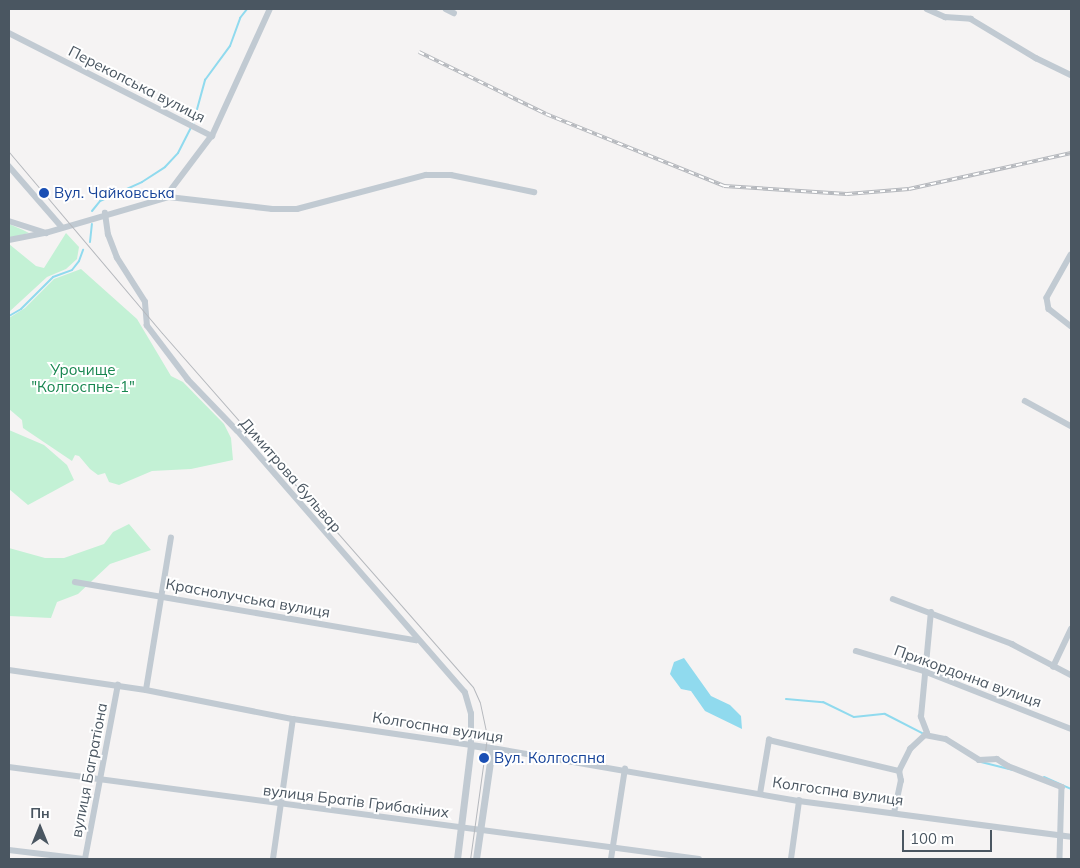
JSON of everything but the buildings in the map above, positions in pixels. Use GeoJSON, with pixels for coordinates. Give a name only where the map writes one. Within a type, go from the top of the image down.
{"type":"FeatureCollection","features":[{"type":"Feature","properties":{"kind":"street"},"geometry":{"type":"LineString","coordinates":[[212,136],[270,9]]}},
{"type":"Feature","properties":{"kind":"street"},"geometry":{"type":"LineString","coordinates":[[446,9],[454,13]]}},
{"type":"Feature","properties":{"kind":"street"},"geometry":{"type":"LineString","coordinates":[[928,9],[945,17],[971,20],[1036,58],[1071,75]]}},
{"type":"Feature","properties":{"kind":"street","name":"Перекопська вулиця"},"geometry":{"type":"LineString","coordinates":[[9,33],[212,136],[166,197]]}},
{"type":"Feature","properties":{"kind":"street"},"geometry":{"type":"LineString","coordinates":[[9,166],[62,227]]}},
{"type":"Feature","properties":{"kind":"street"},"geometry":{"type":"LineString","coordinates":[[9,240],[46,233],[166,197],[297,209],[426,175],[451,175],[534,192]]}},
{"type":"Feature","properties":{"kind":"street","name":"Димитрова бульвар"},"geometry":{"type":"LineString","coordinates":[[105,214],[108,235],[117,258],[145,302],[147,326],[188,380],[237,431],[416,640],[464,693],[471,714],[471,745]]}},
{"type":"Feature","properties":{"kind":"street"},"geometry":{"type":"LineString","coordinates":[[9,221],[46,233]]}},
{"type":"Feature","properties":{"kind":"street"},"geometry":{"type":"LineString","coordinates":[[1071,255],[1047,298],[1049,308],[1071,326]]}},
{"type":"Feature","properties":{"kind":"street"},"geometry":{"type":"LineString","coordinates":[[1026,401],[1071,426]]}},
{"type":"Feature","properties":{"kind":"street"},"geometry":{"type":"LineString","coordinates":[[146,690],[171,538]]}},
{"type":"Feature","properties":{"kind":"street","name":"Краснолучська вулиця"},"geometry":{"type":"LineString","coordinates":[[75,582],[416,640]]}},
{"type":"Feature","properties":{"kind":"street"},"geometry":{"type":"LineString","coordinates":[[893,599],[1012,644],[1071,675]]}},
{"type":"Feature","properties":{"kind":"street"},"geometry":{"type":"LineString","coordinates":[[894,813],[901,781],[899,770],[910,749],[927,733],[921,718],[931,612]]}},
{"type":"Feature","properties":{"kind":"street"},"geometry":{"type":"LineString","coordinates":[[1053,667],[1071,629]]}},
{"type":"Feature","properties":{"kind":"street","name":"Прикордонна вулиця"},"geometry":{"type":"LineString","coordinates":[[856,651],[924,671],[1071,729]]}},
{"type":"Feature","properties":{"kind":"street","name":"Колгоспна вулиця"},"geometry":{"type":"LineString","coordinates":[[9,670],[118,685],[293,719],[625,769],[800,801],[1071,837]]}},
{"type":"Feature","properties":{"kind":"street","name":"вулиця Багратіона"},"geometry":{"type":"LineString","coordinates":[[85,859],[98,777],[118,685]]}},
{"type":"Feature","properties":{"kind":"street"},"geometry":{"type":"LineString","coordinates":[[273,859],[293,719]]}},
{"type":"Feature","properties":{"kind":"street"},"geometry":{"type":"LineString","coordinates":[[925,735],[946,738],[979,760],[997,758],[1008,766],[1062,787],[1063,835],[1060,859]]}},
{"type":"Feature","properties":{"kind":"street"},"geometry":{"type":"LineString","coordinates":[[760,794],[769,740],[899,770]]}},
{"type":"Feature","properties":{"kind":"street"},"geometry":{"type":"LineString","coordinates":[[457,859],[471,745]]}},
{"type":"Feature","properties":{"kind":"street"},"geometry":{"type":"LineString","coordinates":[[476,859],[492,748]]}},
{"type":"Feature","properties":{"kind":"street","name":"вулиця Братів Грибакіних"},"geometry":{"type":"LineString","coordinates":[[9,767],[98,777],[280,804],[699,859]]}},
{"type":"Feature","properties":{"kind":"street"},"geometry":{"type":"LineString","coordinates":[[611,859],[625,769]]}},
{"type":"Feature","properties":{"kind":"street"},"geometry":{"type":"LineString","coordinates":[[791,859],[800,801]]}},
{"type":"Feature","properties":{"kind":"street"},"geometry":{"type":"LineString","coordinates":[[9,850],[85,859]]}},
{"type":"Feature","properties":{"kind":"green space"},"geometry":{"type":"Polygon","coordinates":[[[9,224],[23,230],[29,233],[9,238],[9,224]]]}},
{"type":"Feature","properties":{"kind":"green space"},"geometry":{"type":"Polygon","coordinates":[[[66,233],[79,247],[77,259],[66,269],[47,277],[9,312],[9,244],[36,266],[44,268],[66,233]]]}},
{"type":"Feature","properties":{"kind":"green space","name":"Урочище \"Колгоспне-1\""},"geometry":{"type":"Polygon","coordinates":[[[81,269],[137,319],[171,376],[183,382],[224,424],[231,438],[233,460],[191,469],[152,471],[119,485],[109,482],[105,473],[98,475],[79,456],[75,455],[72,461],[23,428],[22,420],[9,409],[9,318],[25,308],[54,279],[81,269]]]}},
{"type":"Feature","properties":{"kind":"green space","name":"Урочище \"Колгоспне-1\""},"geometry":{"type":"Polygon","coordinates":[[[9,430],[44,445],[67,465],[74,480],[28,505],[9,489],[9,430]]]}},
{"type":"Feature","properties":{"kind":"green space"},"geometry":{"type":"Polygon","coordinates":[[[129,524],[151,550],[110,564],[78,594],[57,602],[51,618],[9,616],[9,548],[45,558],[64,558],[104,544],[113,532],[129,524]]]}},
{"type":"Feature","properties":{"kind":"water"},"geometry":{"type":"Polygon","coordinates":[[[684,658],[711,696],[730,705],[741,716],[742,729],[705,711],[691,691],[681,689],[670,674],[674,662],[684,658]]]}},
{"type":"Feature","properties":{"kind":"waterway"},"geometry":{"type":"LineString","coordinates":[[193,124],[205,80],[230,46],[240,18],[247,9]]}},
{"type":"Feature","properties":{"kind":"waterway"},"geometry":{"type":"LineString","coordinates":[[92,211],[100,201],[142,182],[165,167],[178,153],[191,128]]}},
{"type":"Feature","properties":{"kind":"waterway"},"geometry":{"type":"LineString","coordinates":[[90,242],[92,224]]}},
{"type":"Feature","properties":{"kind":"waterway"},"geometry":{"type":"LineString","coordinates":[[9,316],[21,309],[53,277],[72,270],[79,261],[83,250]]}},
{"type":"Feature","properties":{"kind":"waterway"},"geometry":{"type":"LineString","coordinates":[[786,699],[823,702],[854,717],[885,714],[924,734]]}},
{"type":"Feature","properties":{"kind":"waterway"},"geometry":{"type":"LineString","coordinates":[[981,762],[1012,770]]}},
{"type":"Feature","properties":{"kind":"waterway"},"geometry":{"type":"LineString","coordinates":[[1044,777],[1071,789]]}},
{"type":"Feature","properties":{"kind":"tram line"},"geometry":{"type":"LineString","coordinates":[[9,152],[162,333],[473,687],[480,703],[487,737],[470,859]]}},
{"type":"Feature","properties":{"kind":"railway"},"geometry":{"type":"LineString","coordinates":[[419,52],[546,114],[724,186],[847,194],[909,189],[1071,153]]}},
{"type":"Feature","properties":{"kind":"place","name":"Вул. Чайковська"},"geometry":{"type":"Point","coordinates":[44,193]}},
{"type":"Feature","properties":{"kind":"place","name":"Вул. Колгоспна"},"geometry":{"type":"Point","coordinates":[484,758]}}]}
